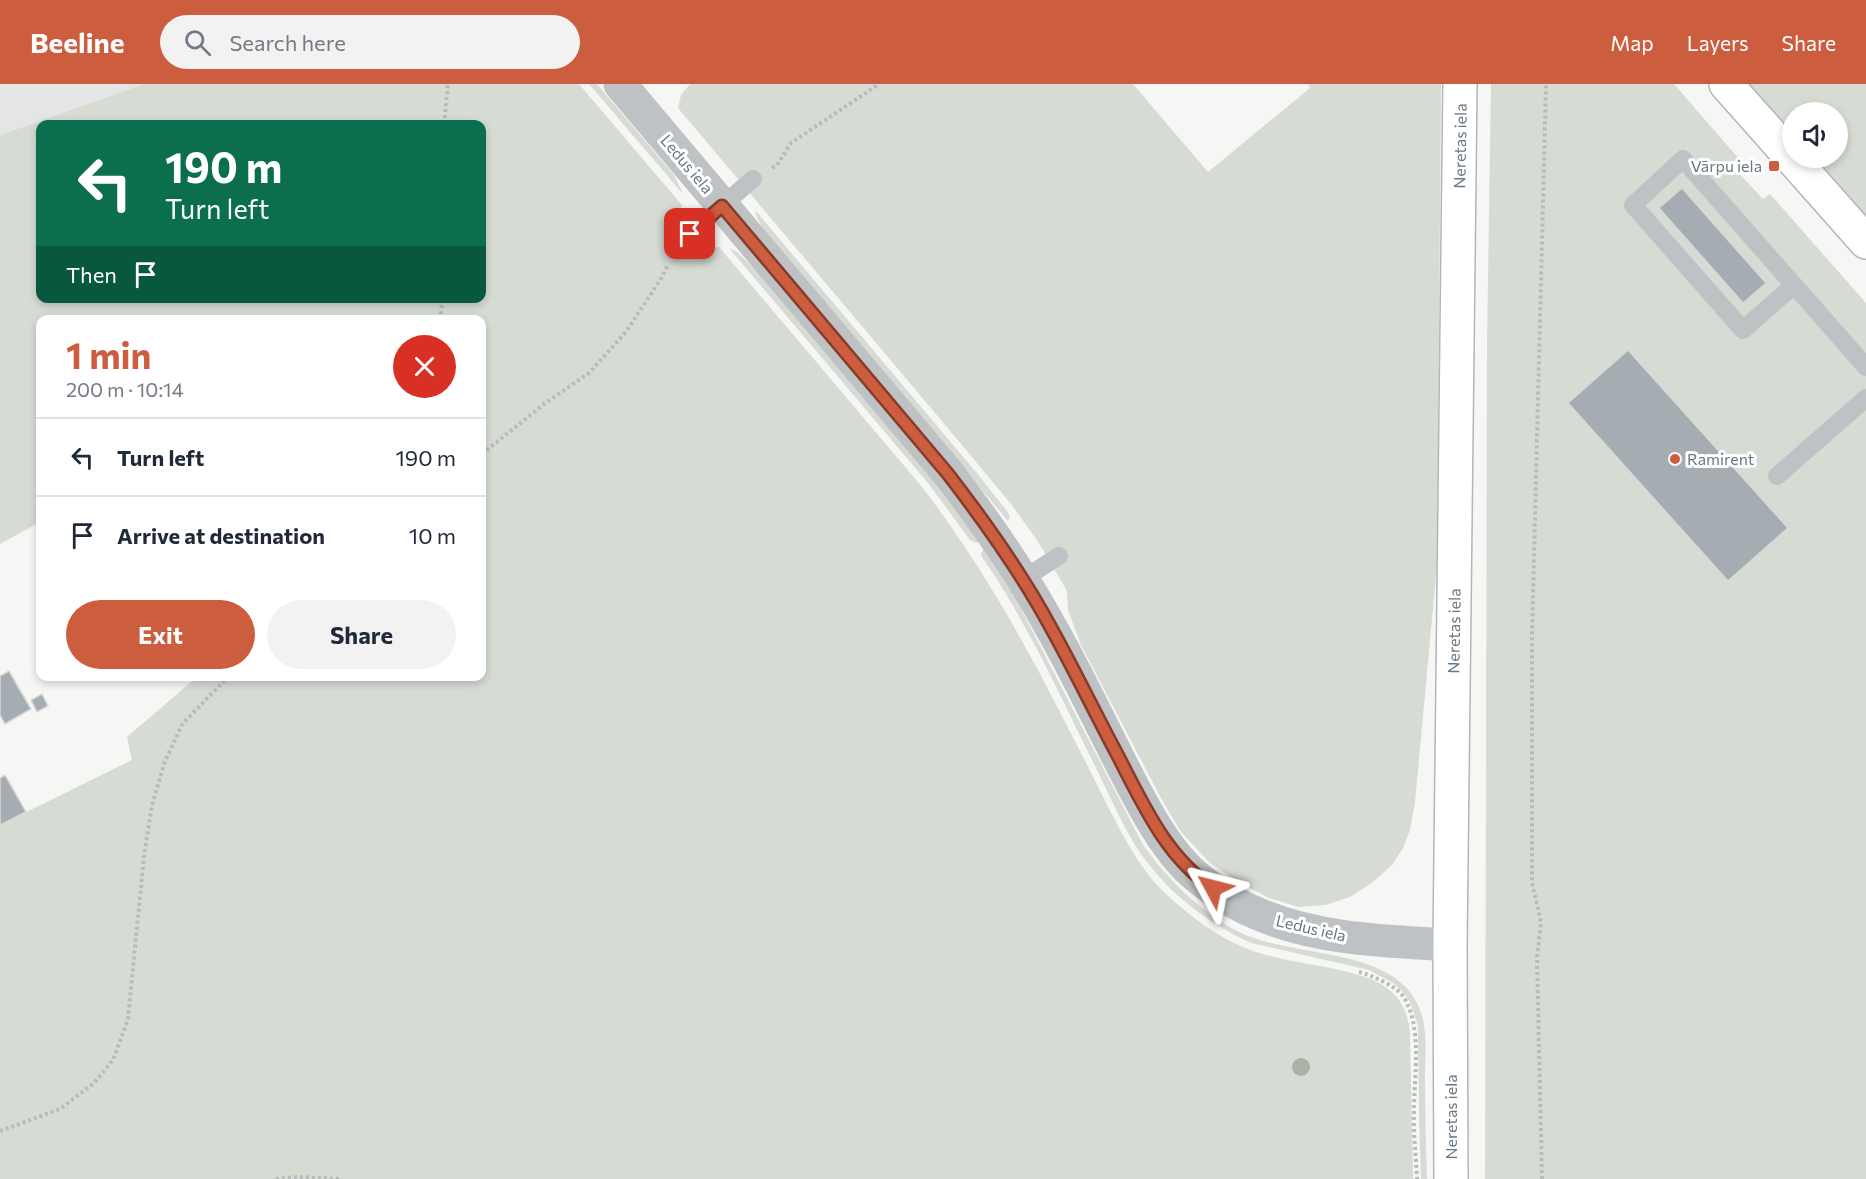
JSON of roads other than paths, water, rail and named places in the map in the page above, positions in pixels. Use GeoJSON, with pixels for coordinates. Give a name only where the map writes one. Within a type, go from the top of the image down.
{"type":"FeatureCollection","features":[{"type":"Feature","properties":{"kind":"main road","name":"Neretas iela"},"geometry":{"type":"LineString","coordinates":[[1451,1179],[1450,945],[1460,84]]}},
{"type":"Feature","properties":{"kind":"main road"},"geometry":{"type":"LineString","coordinates":[[1726,84],[1866,242]]}},
{"type":"Feature","properties":{"kind":"street","name":"Ledus iela"},"geometry":{"type":"LineString","coordinates":[[620,84],[972,504],[1023,579],[1050,625],[1138,796],[1168,846],[1196,877],[1230,900],[1262,916],[1294,927],[1359,939],[1450,945]]}},
{"type":"Feature","properties":{"kind":"lane"},"geometry":{"type":"LineString","coordinates":[[1794,285],[1743,330],[1633,205],[1683,159],[1794,285],[1866,367]]}},
{"type":"Feature","properties":{"kind":"lane"},"geometry":{"type":"LineString","coordinates":[[677,244],[753,179]]}},
{"type":"Feature","properties":{"kind":"lane"},"geometry":{"type":"LineString","coordinates":[[1777,476],[1866,398]]}},
{"type":"Feature","properties":{"kind":"lane"},"geometry":{"type":"LineString","coordinates":[[1023,579],[1059,556]]}},
{"type":"Feature","properties":{"kind":"place","name":"Vārpu iela"},"geometry":{"type":"Point","coordinates":[1774,166]}},
{"type":"Feature","properties":{"kind":"place","name":"Ramirent"},"geometry":{"type":"Point","coordinates":[1675,459]}}]}
